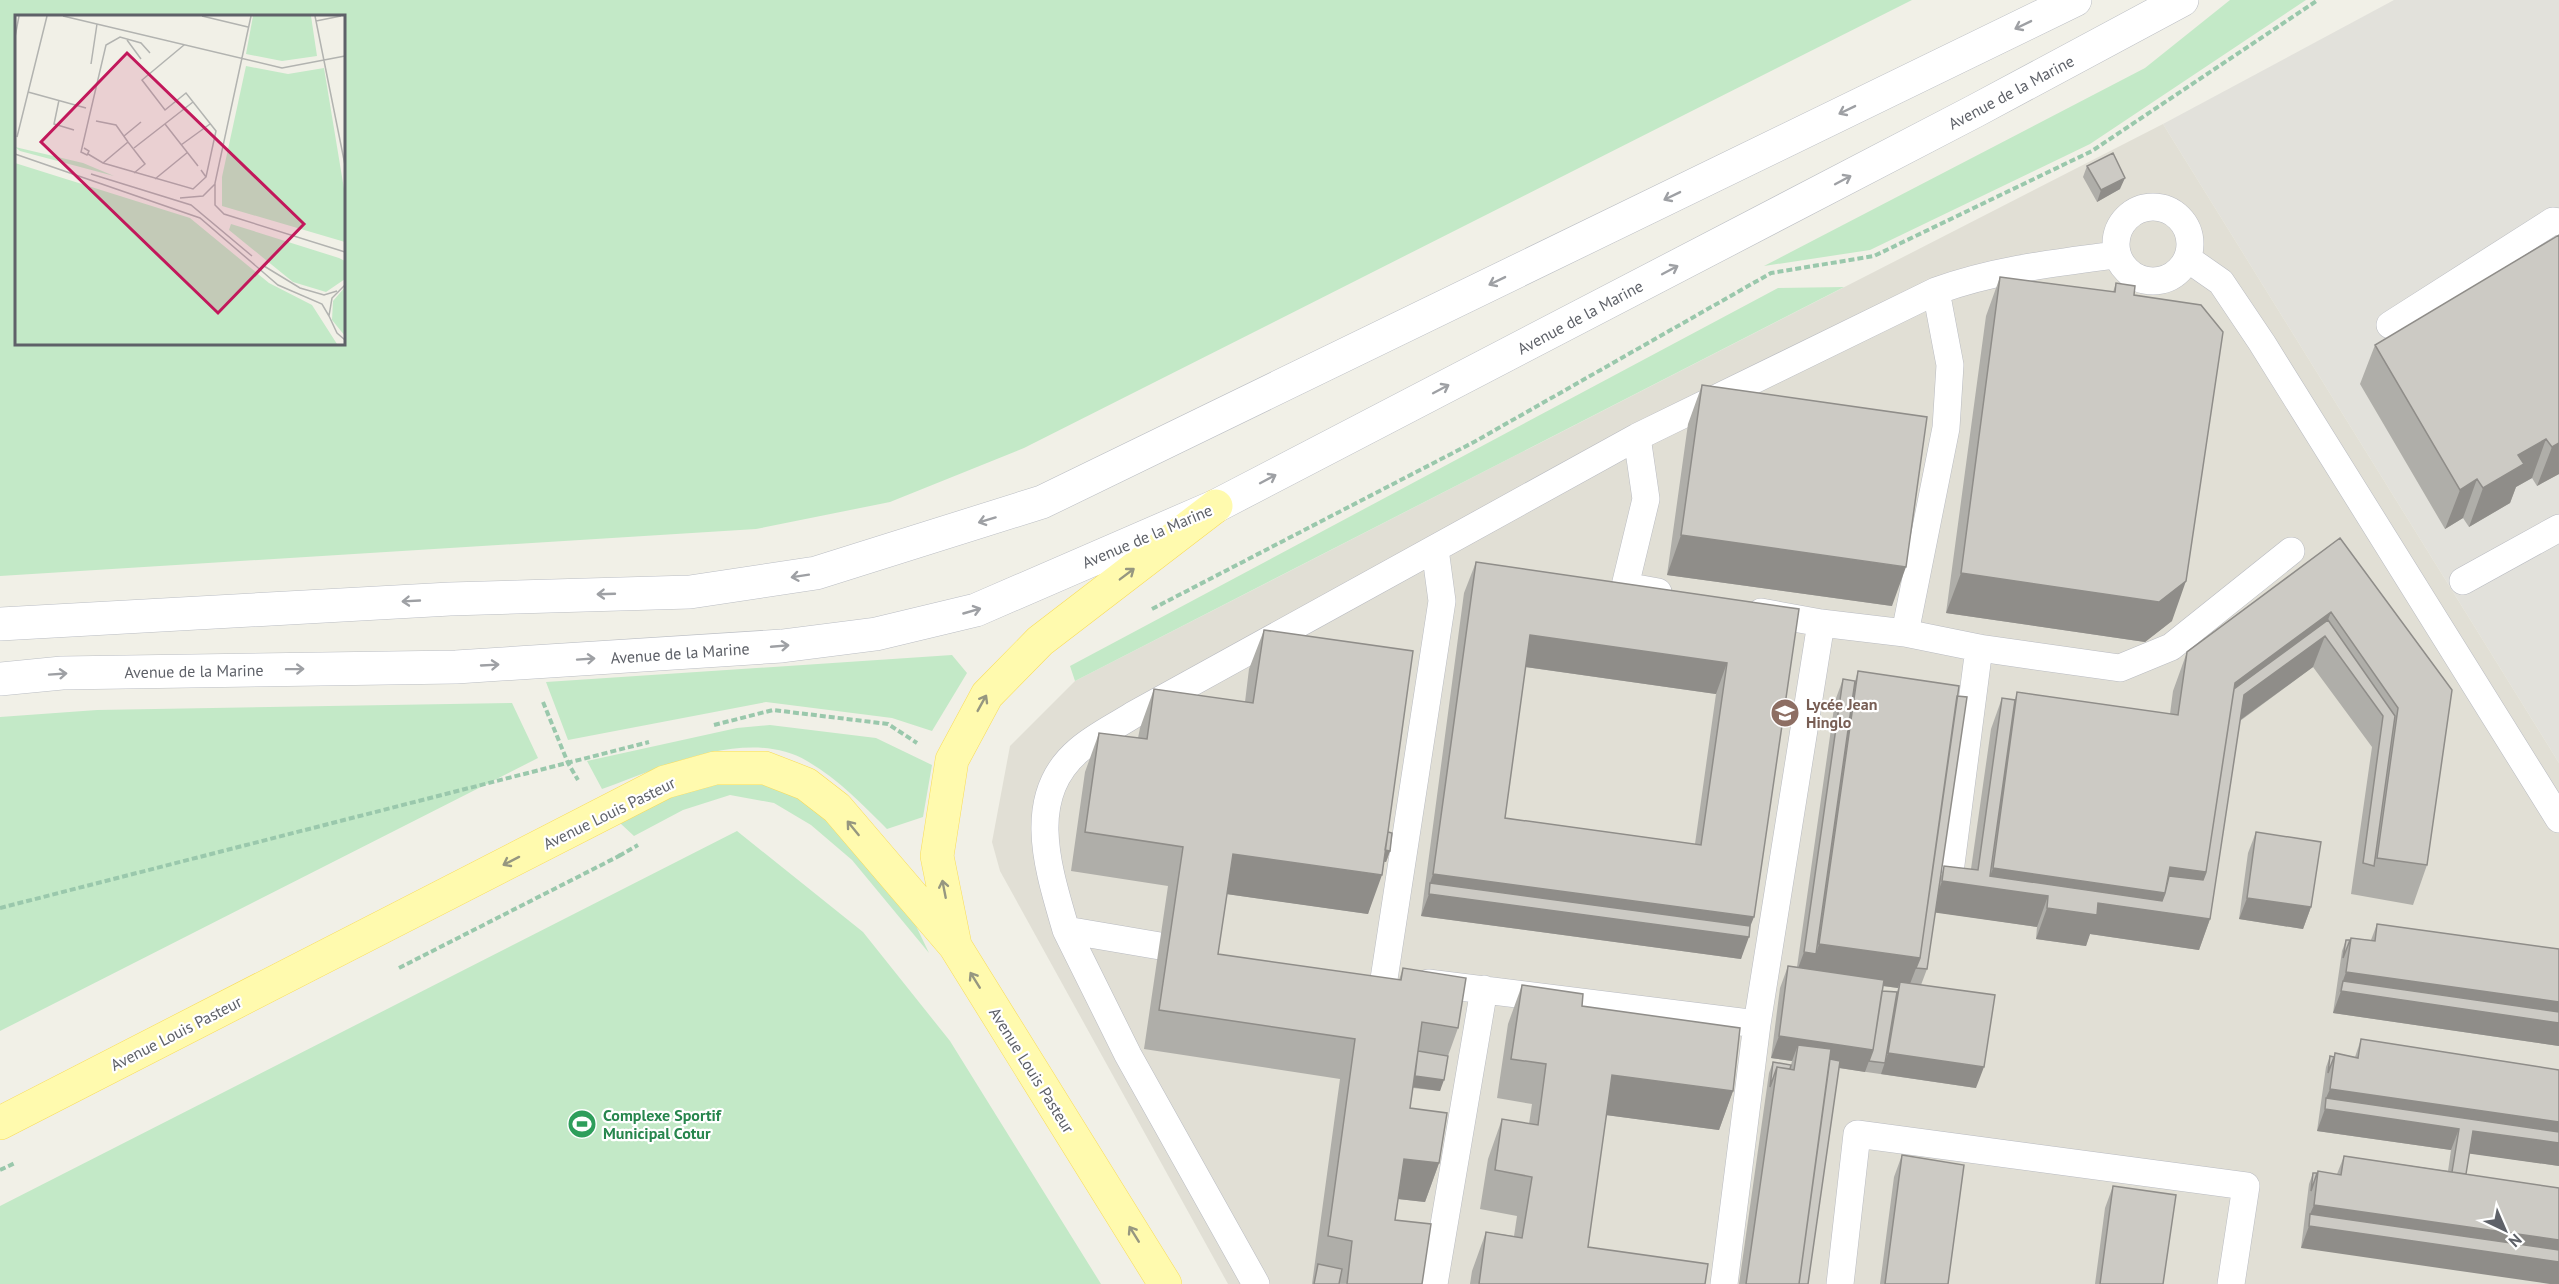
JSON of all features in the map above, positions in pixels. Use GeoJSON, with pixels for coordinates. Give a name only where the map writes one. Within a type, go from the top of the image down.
{"type":"FeatureCollection","features":[{"type":"Feature","properties":{"kind":"main road"},"geometry":{"type":"LineString","coordinates":[[0,624],[450,599],[690,592],[816,573],[1042,502],[2075,0]]}},
{"type":"Feature","properties":{"kind":"main road","name":"Avenue de la Marine"},"geometry":{"type":"LineString","coordinates":[[0,679],[62,673],[456,667],[782,646],[876,634],[976,610],[1216,506],[1965,116],[2182,0]]}},
{"type":"Feature","properties":{"kind":"main road"},"geometry":{"type":"LineString","coordinates":[[955,946],[938,856],[952,760],[987,695],[1040,641],[1216,506]]}},
{"type":"Feature","properties":{"kind":"main road","name":"Avenue Louis Pasteur"},"geometry":{"type":"LineString","coordinates":[[0,1123],[664,782],[715,768],[765,768],[806,784],[837,808],[955,946],[1165,1284]]}},
{"type":"Feature","properties":{"kind":"lane"},"geometry":{"type":"LineString","coordinates":[[2155,206],[2178,214],[2190,235],[2188,259],[2174,277],[2150,283],[2128,274],[2115,255],[2117,231],[2132,212],[2155,206]]}},
{"type":"Feature","properties":{"kind":"lane"},"geometry":{"type":"LineString","coordinates":[[2390,325],[2553,221],[2559,222]]}},
{"type":"Feature","properties":{"kind":"lane"},"geometry":{"type":"LineString","coordinates":[[1256,1284],[1128,1055],[1066,930],[1048,867],[1044,813],[1058,775],[1078,750],[1133,715],[1637,437],[1936,291],[1970,279],[2013,269],[2115,255]]}},
{"type":"Feature","properties":{"kind":"lane"},"geometry":{"type":"LineString","coordinates":[[2188,259],[2220,282],[2262,344],[2559,819]]}},
{"type":"Feature","properties":{"kind":"lane"},"geometry":{"type":"LineString","coordinates":[[1905,633],[1946,428],[1950,365],[1936,291]]}},
{"type":"Feature","properties":{"kind":"lane"},"geometry":{"type":"LineString","coordinates":[[1637,437],[1646,499],[1625,586],[1682,597]]}},
{"type":"Feature","properties":{"kind":"lane"},"geometry":{"type":"LineString","coordinates":[[2463,581],[2559,528]]}},
{"type":"Feature","properties":{"kind":"lane"},"geometry":{"type":"LineString","coordinates":[[1435,549],[1442,601],[1372,977],[1757,1024]]}},
{"type":"Feature","properties":{"kind":"lane"},"geometry":{"type":"LineString","coordinates":[[1740,608],[1821,623],[1905,633],[1979,648],[2120,668],[2172,647],[2291,551]]}},
{"type":"Feature","properties":{"kind":"lane"},"geometry":{"type":"LineString","coordinates":[[1724,1284],[1757,1024],[1821,623]]}},
{"type":"Feature","properties":{"kind":"lane"},"geometry":{"type":"LineString","coordinates":[[1950,872],[1979,648]]}},
{"type":"Feature","properties":{"kind":"lane"},"geometry":{"type":"LineString","coordinates":[[1066,930],[1160,946]]}},
{"type":"Feature","properties":{"kind":"lane"},"geometry":{"type":"LineString","coordinates":[[1434,1284],[1484,989]]}},
{"type":"Feature","properties":{"kind":"lane"},"geometry":{"type":"LineString","coordinates":[[1840,1284],[1857,1134],[2246,1186],[2231,1284]]}},
{"type":"Feature","properties":{"kind":"path"},"geometry":{"type":"LineString","coordinates":[[1148,612],[1474,442],[1771,273],[1874,256],[2092,151],[2318,0]]}},
{"type":"Feature","properties":{"kind":"path"},"geometry":{"type":"LineString","coordinates":[[527,663],[568,763],[599,816]]}},
{"type":"Feature","properties":{"kind":"path"},"geometry":{"type":"LineString","coordinates":[[705,728],[773,710],[888,724],[921,745]]}},
{"type":"Feature","properties":{"kind":"path"},"geometry":{"type":"LineString","coordinates":[[0,908],[659,739]]}},
{"type":"Feature","properties":{"kind":"path"},"geometry":{"type":"LineString","coordinates":[[619,856],[648,839]]}},
{"type":"Feature","properties":{"kind":"shaded area"},"geometry":{"type":"Polygon","coordinates":[[[2394,0],[2559,0],[2559,763],[2163,124],[2394,0]]]}},
{"type":"Feature","properties":{"kind":"shaded area","name":"Lycée Jean Hinglo"},"geometry":{"type":"Polygon","coordinates":[[[2163,124],[2559,763],[2559,1284],[1228,1284],[1000,871],[992,842],[1010,746],[1075,681],[2163,124]]]}},
{"type":"Feature","properties":{"kind":"green space"},"geometry":{"type":"Polygon","coordinates":[[[0,0],[1912,0],[1024,448],[890,502],[756,529],[0,576],[0,0]]]}},
{"type":"Feature","properties":{"kind":"green space"},"geometry":{"type":"Polygon","coordinates":[[[2230,0],[2306,0],[2090,144],[1870,250],[1764,266],[2145,68],[2230,0]]]}},
{"type":"Feature","properties":{"kind":"green space"},"geometry":{"type":"Polygon","coordinates":[[[1844,287],[1075,681],[1070,666],[1778,288],[1844,287]]]}},
{"type":"Feature","properties":{"kind":"green space"},"geometry":{"type":"Polygon","coordinates":[[[952,655],[967,673],[932,731],[892,718],[766,702],[568,740],[546,682],[952,655]]]}},
{"type":"Feature","properties":{"kind":"green space"},"geometry":{"type":"Polygon","coordinates":[[[512,703],[538,758],[0,1031],[0,717],[97,710],[512,703]]]}},
{"type":"Feature","properties":{"kind":"green space"},"geometry":{"type":"Polygon","coordinates":[[[770,725],[876,738],[932,765],[923,817],[887,829],[829,776],[807,761],[783,751],[758,748],[731,749],[704,754],[602,789],[587,761],[737,728],[770,725]]]}},
{"type":"Feature","properties":{"kind":"green space"},"geometry":{"type":"Polygon","coordinates":[[[728,777],[806,793],[907,907],[929,953],[852,860],[811,825],[774,803],[730,795],[683,810],[634,836],[620,823],[670,796],[728,777]]]}},
{"type":"Feature","properties":{"kind":"green space","name":"Complexe Sportif Municipal Cotur"},"geometry":{"type":"Polygon","coordinates":[[[737,831],[863,932],[950,1041],[1101,1284],[0,1284],[0,1206],[737,831]]]}},
{"type":"Feature","properties":{"kind":"building"},"geometry":{"type":"Polygon","coordinates":[[[2113,153],[2125,178],[2101,190],[2087,166],[2113,153]]]}},
{"type":"Feature","properties":{"kind":"building"},"geometry":{"type":"Polygon","coordinates":[[[2559,235],[2559,443],[2552,447],[2546,439],[2518,455],[2524,464],[2483,488],[2477,479],[2460,490],[2375,345],[2559,235]]]}},
{"type":"Feature","properties":{"kind":"building"},"geometry":{"type":"Polygon","coordinates":[[[2000,277],[2115,292],[2116,283],[2135,286],[2134,295],[2201,305],[2223,332],[2186,581],[2159,602],[1961,573],[2000,277]]]}},
{"type":"Feature","properties":{"kind":"building"},"geometry":{"type":"Polygon","coordinates":[[[1702,385],[1927,417],[1906,567],[1681,535],[1702,385]]]}},
{"type":"Feature","properties":{"kind":"building"},"geometry":{"type":"Polygon","coordinates":[[[2340,538],[2452,690],[2427,865],[2377,858],[2398,708],[2331,612],[2235,683],[2206,872],[2170,867],[2165,893],[1993,868],[2017,692],[2178,715],[2187,652],[2340,538]]]}},
{"type":"Feature","properties":{"kind":"building"},"geometry":{"type":"Polygon","coordinates":[[[1476,562],[1799,609],[1754,917],[1433,874],[1476,562]],[[1530,635],[1505,818],[1701,845],[1727,663],[1530,635]]]}},
{"type":"Feature","properties":{"kind":"building"},"geometry":{"type":"Polygon","coordinates":[[[2328,620],[2395,716],[2374,866],[2363,863],[2383,716],[2325,636],[2244,695],[2210,919],[2098,903],[2097,915],[2047,908],[2048,896],[1942,881],[1944,866],[1978,870],[2002,698],[2015,700],[1990,876],[2162,901],[2169,876],[2203,880],[2234,689],[2328,620]]]}},
{"type":"Feature","properties":{"kind":"building"},"geometry":{"type":"Polygon","coordinates":[[[1264,630],[1413,651],[1382,875],[1233,854],[1218,954],[1401,980],[1403,968],[1466,978],[1458,1028],[1422,1022],[1410,1108],[1447,1113],[1439,1163],[1404,1159],[1395,1220],[1431,1224],[1422,1284],[1347,1284],[1352,1241],[1328,1236],[1355,1039],[1159,1010],[1183,847],[1085,832],[1099,733],[1147,739],[1154,689],[1253,703],[1264,630]]]}},
{"type":"Feature","properties":{"kind":"building"},"geometry":{"type":"Polygon","coordinates":[[[1858,671],[1959,686],[1920,958],[1819,944],[1858,671]]]}},
{"type":"Feature","properties":{"kind":"building"},"geometry":{"type":"Polygon","coordinates":[[[1843,679],[1855,681],[1816,954],[1804,952],[1843,679]]]}},
{"type":"Feature","properties":{"kind":"building"},"geometry":{"type":"Polygon","coordinates":[[[1957,696],[1967,697],[1927,969],[1916,968],[1920,958],[1957,696]]]}},
{"type":"Feature","properties":{"kind":"building"},"geometry":{"type":"Polygon","coordinates":[[[1388,832],[1392,833],[1390,851],[1385,850],[1388,832]]]}},
{"type":"Feature","properties":{"kind":"building"},"geometry":{"type":"Polygon","coordinates":[[[2256,832],[2321,842],[2311,907],[2247,898],[2256,832]]]}},
{"type":"Feature","properties":{"kind":"building"},"geometry":{"type":"Polygon","coordinates":[[[1430,883],[1750,926],[1749,937],[1429,894],[1430,883]]]}},
{"type":"Feature","properties":{"kind":"building"},"geometry":{"type":"Polygon","coordinates":[[[2377,924],[2559,949],[2559,1002],[2346,972],[2351,938],[2375,941],[2377,924]]]}},
{"type":"Feature","properties":{"kind":"building"},"geometry":{"type":"Polygon","coordinates":[[[2346,940],[2350,940],[2343,958],[2346,940]]]}},
{"type":"Feature","properties":{"kind":"building"},"geometry":{"type":"Polygon","coordinates":[[[1788,966],[1884,980],[1873,1050],[1779,1036],[1788,966]]]}},
{"type":"Feature","properties":{"kind":"building"},"geometry":{"type":"Polygon","coordinates":[[[2343,981],[2559,1012],[2559,1023],[2341,991],[2343,981]]]}},
{"type":"Feature","properties":{"kind":"building"},"geometry":{"type":"Polygon","coordinates":[[[1900,982],[1995,995],[1984,1067],[1888,1053],[1900,982]]]}},
{"type":"Feature","properties":{"kind":"building"},"geometry":{"type":"Polygon","coordinates":[[[1522,985],[1583,994],[1582,1006],[1740,1028],[1733,1091],[1612,1075],[1588,1247],[1708,1264],[1705,1284],[1479,1284],[1486,1232],[1522,1238],[1532,1177],[1495,1170],[1502,1119],[1538,1125],[1546,1064],[1511,1059],[1522,985]]]}},
{"type":"Feature","properties":{"kind":"building"},"geometry":{"type":"Polygon","coordinates":[[[1882,991],[1897,992],[1885,1063],[1869,1061],[1873,1050],[1882,991]]]}},
{"type":"Feature","properties":{"kind":"building"},"geometry":{"type":"Polygon","coordinates":[[[2361,1039],[2559,1070],[2559,1122],[2330,1089],[2335,1053],[2358,1058],[2361,1039]]]}},
{"type":"Feature","properties":{"kind":"building"},"geometry":{"type":"Polygon","coordinates":[[[1798,1045],[1831,1049],[1799,1284],[1746,1284],[1777,1067],[1794,1070],[1798,1045]]]}},
{"type":"Feature","properties":{"kind":"building"},"geometry":{"type":"Polygon","coordinates":[[[1418,1051],[1448,1056],[1444,1080],[1415,1076],[1418,1051]]]}},
{"type":"Feature","properties":{"kind":"building"},"geometry":{"type":"Polygon","coordinates":[[[2330,1056],[2334,1057],[2328,1073],[2330,1056]]]}},
{"type":"Feature","properties":{"kind":"building"},"geometry":{"type":"Polygon","coordinates":[[[1830,1059],[1840,1061],[1808,1284],[1799,1284],[1830,1059]]]}},
{"type":"Feature","properties":{"kind":"building"},"geometry":{"type":"Polygon","coordinates":[[[1773,1062],[1791,1065],[1790,1069],[1777,1067],[1770,1087],[1773,1062]]]}},
{"type":"Feature","properties":{"kind":"building"},"geometry":{"type":"Polygon","coordinates":[[[2326,1098],[2559,1132],[2559,1143],[2473,1131],[2466,1174],[2452,1172],[2459,1129],[2325,1109],[2326,1098]]]}},
{"type":"Feature","properties":{"kind":"building"},"geometry":{"type":"Polygon","coordinates":[[[1902,1155],[1964,1165],[1948,1284],[1885,1284],[1902,1155]]]}},
{"type":"Feature","properties":{"kind":"building"},"geometry":{"type":"Polygon","coordinates":[[[2344,1156],[2559,1188],[2559,1240],[2314,1205],[2318,1171],[2341,1175],[2344,1156]]]}},
{"type":"Feature","properties":{"kind":"building"},"geometry":{"type":"Polygon","coordinates":[[[2313,1173],[2317,1173],[2311,1191],[2313,1173]]]}},
{"type":"Feature","properties":{"kind":"building"},"geometry":{"type":"Polygon","coordinates":[[[2113,1186],[2176,1195],[2163,1284],[2100,1284],[2113,1186]]]}},
{"type":"Feature","properties":{"kind":"building"},"geometry":{"type":"Polygon","coordinates":[[[2310,1214],[2559,1250],[2559,1262],[2309,1226],[2310,1214]]]}},
{"type":"Feature","properties":{"kind":"building"},"geometry":{"type":"Polygon","coordinates":[[[1318,1264],[1342,1269],[1339,1284],[1314,1284],[1318,1264]]]}},
{"type":"Feature","properties":{"kind":"place","name":"Lycée Jean Hinglo"},"geometry":{"type":"Point","coordinates":[1785,713]}},
{"type":"Feature","properties":{"kind":"place","name":"Complexe Sportif Municipal Cotur"},"geometry":{"type":"Point","coordinates":[582,1124]}}]}
